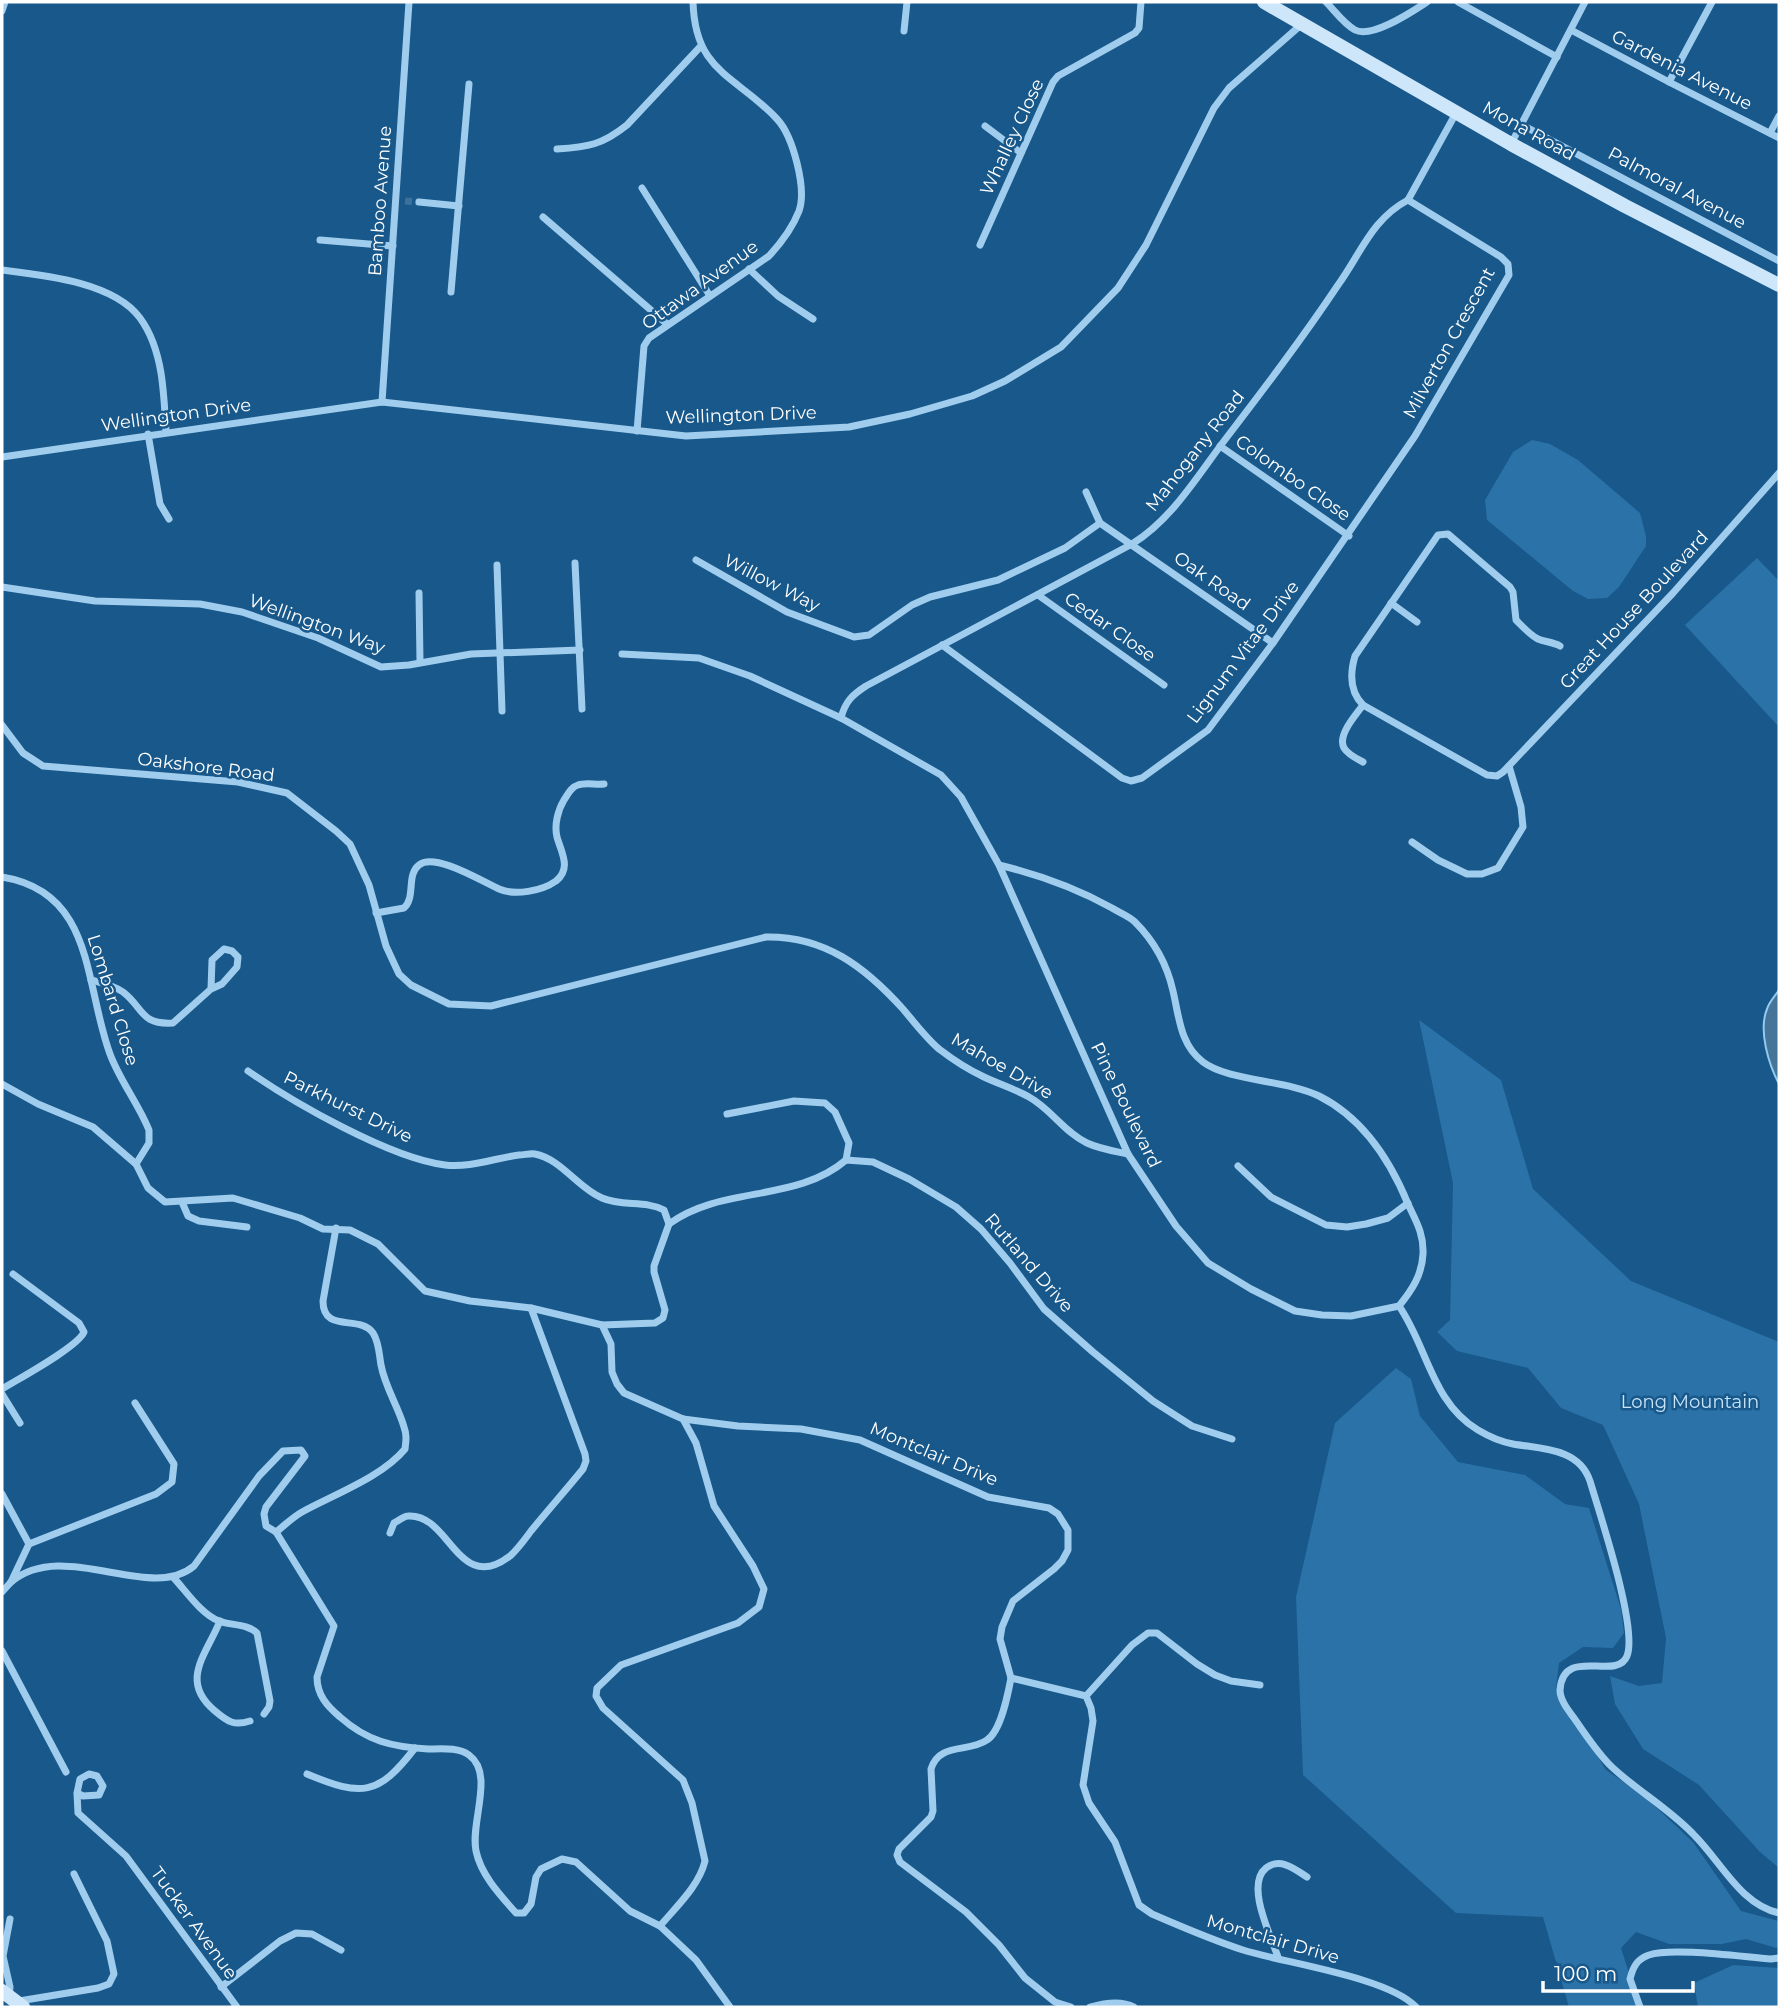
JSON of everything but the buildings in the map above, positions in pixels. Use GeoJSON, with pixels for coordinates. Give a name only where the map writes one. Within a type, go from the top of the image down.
{"type":"FeatureCollection","features":[{"type":"Feature","properties":{"kind":"street"},"geometry":{"type":"LineString","coordinates":[[2,10],[5,2]]}},
{"type":"Feature","properties":{"kind":"street","name":"Bamboo Avenue"},"geometry":{"type":"LineString","coordinates":[[382,402],[409,2]]}},
{"type":"Feature","properties":{"kind":"street","name":"Ottawa Avenue"},"geometry":{"type":"LineString","coordinates":[[638,431],[644,346],[649,338],[769,256],[783,240],[800,208],[799,177],[793,150],[777,120],[716,69],[700,47],[693,2]]}},
{"type":"Feature","properties":{"kind":"street"},"geometry":{"type":"LineString","coordinates":[[905,31],[907,2]]}},
{"type":"Feature","properties":{"kind":"street","name":"Whalley Close"},"geometry":{"type":"LineString","coordinates":[[981,245],[1053,82],[1058,76],[1135,33],[1139,28],[1141,2]]}},
{"type":"Feature","properties":{"kind":"street","name":"Mona Road"},"geometry":{"type":"LineString","coordinates":[[1264,2],[1511,144],[1779,285]]}},
{"type":"Feature","properties":{"kind":"street"},"geometry":{"type":"LineString","coordinates":[[1326,2],[1355,30],[1363,31],[1395,22],[1427,2]]}},
{"type":"Feature","properties":{"kind":"street"},"geometry":{"type":"LineString","coordinates":[[1458,2],[1557,57]]}},
{"type":"Feature","properties":{"kind":"street"},"geometry":{"type":"LineString","coordinates":[[1511,144],[1585,2]]}},
{"type":"Feature","properties":{"kind":"street"},"geometry":{"type":"LineString","coordinates":[[1668,82],[1712,2]]}},
{"type":"Feature","properties":{"kind":"street","name":"Wellington Drive"},"geometry":{"type":"LineString","coordinates":[[2,457],[382,402],[686,436],[849,427],[910,414],[972,396],[1032,365],[1060,346],[1118,288],[1146,246],[1214,108],[1229,88],[1302,23]]}},
{"type":"Feature","properties":{"kind":"street","name":"Gardenia Avenue"},"geometry":{"type":"LineString","coordinates":[[1571,30],[1779,138]]}},
{"type":"Feature","properties":{"kind":"street"},"geometry":{"type":"LineString","coordinates":[[557,149],[587,147],[602,143],[615,135],[700,47]]}},
{"type":"Feature","properties":{"kind":"street"},"geometry":{"type":"LineString","coordinates":[[451,292],[469,84]]}},
{"type":"Feature","properties":{"kind":"street"},"geometry":{"type":"LineString","coordinates":[[1408,200],[1456,112]]}},
{"type":"Feature","properties":{"kind":"street"},"geometry":{"type":"LineString","coordinates":[[1770,133],[1779,116]]}},
{"type":"Feature","properties":{"kind":"street","name":"Palmoral Avenue"},"geometry":{"type":"LineString","coordinates":[[1522,125],[1779,261]]}},
{"type":"Feature","properties":{"kind":"street"},"geometry":{"type":"LineString","coordinates":[[985,126],[1021,153]]}},
{"type":"Feature","properties":{"kind":"street"},"geometry":{"type":"LineString","coordinates":[[642,188],[710,296]]}},
{"type":"Feature","properties":{"kind":"street","name":"Mahogany Road"},"geometry":{"type":"LineString","coordinates":[[841,718],[852,695],[1132,544],[1159,524],[1182,499],[1302,338],[1351,267],[1379,220],[1408,200]]}},
{"type":"Feature","properties":{"kind":"street","name":"Milverton Crescent"},"geometry":{"type":"LineString","coordinates":[[1349,536],[1415,436],[1509,275],[1508,264],[1501,257],[1408,200]]}},
{"type":"Feature","properties":{"kind":"street"},"geometry":{"type":"LineString","coordinates":[[396,201],[405,201]]}},
{"type":"Feature","properties":{"kind":"street"},"geometry":{"type":"LineString","coordinates":[[419,202],[458,206]]}},
{"type":"Feature","properties":{"kind":"street"},"geometry":{"type":"LineString","coordinates":[[543,217],[667,324]]}},
{"type":"Feature","properties":{"kind":"street"},"geometry":{"type":"LineString","coordinates":[[320,240],[393,246]]}},
{"type":"Feature","properties":{"kind":"street"},"geometry":{"type":"LineString","coordinates":[[750,269],[778,296],[813,318]]}},
{"type":"Feature","properties":{"kind":"street"},"geometry":{"type":"LineString","coordinates":[[2,270],[90,286],[121,300],[139,316],[148,332],[161,372],[166,432]]}},
{"type":"Feature","properties":{"kind":"street"},"geometry":{"type":"LineString","coordinates":[[148,434],[160,504],[169,519]]}},
{"type":"Feature","properties":{"kind":"street","name":"Colombo Close"},"geometry":{"type":"LineString","coordinates":[[1220,446],[1349,536]]}},
{"type":"Feature","properties":{"kind":"street","name":"Great House Boulevard"},"geometry":{"type":"LineString","coordinates":[[1509,766],[1673,593],[1779,473]]}},
{"type":"Feature","properties":{"kind":"street"},"geometry":{"type":"LineString","coordinates":[[1086,492],[1100,523],[1132,544]]}},
{"type":"Feature","properties":{"kind":"street","name":"Willow Way"},"geometry":{"type":"LineString","coordinates":[[696,561],[787,612],[842,633],[861,636],[869,635],[912,605],[930,597],[998,580],[1065,548],[1100,523]]}},
{"type":"Feature","properties":{"kind":"street","name":"Great House Boulevard"},"geometry":{"type":"LineString","coordinates":[[1363,705],[1355,693],[1351,670],[1355,656],[1438,535],[1448,534],[1510,587],[1516,620],[1537,638],[1560,646]]}},
{"type":"Feature","properties":{"kind":"street","name":"Lignum Vitae Drive"},"geometry":{"type":"LineString","coordinates":[[942,645],[1122,778],[1131,781],[1142,778],[1208,730],[1349,536]]}},
{"type":"Feature","properties":{"kind":"street","name":"Oak Road"},"geometry":{"type":"LineString","coordinates":[[1132,544],[1273,643]]}},
{"type":"Feature","properties":{"kind":"street"},"geometry":{"type":"LineString","coordinates":[[575,563],[583,709]]}},
{"type":"Feature","properties":{"kind":"street"},"geometry":{"type":"LineString","coordinates":[[497,565],[502,711]]}},
{"type":"Feature","properties":{"kind":"street","name":"Wellington Way"},"geometry":{"type":"LineString","coordinates":[[2,587],[95,601],[200,604],[242,612],[318,638],[382,667],[460,655],[580,650]]}},
{"type":"Feature","properties":{"kind":"street"},"geometry":{"type":"LineString","coordinates":[[419,593],[421,662]]}},
{"type":"Feature","properties":{"kind":"street","name":"Cedar Close"},"geometry":{"type":"LineString","coordinates":[[1038,595],[1164,685]]}},
{"type":"Feature","properties":{"kind":"street"},"geometry":{"type":"LineString","coordinates":[[1391,603],[1417,622]]}},
{"type":"Feature","properties":{"kind":"street","name":"Pine Boulevard"},"geometry":{"type":"LineString","coordinates":[[622,654],[699,657],[750,676],[841,718],[941,775],[951,784],[971,814],[999,865],[1128,1154],[1176,1226],[1208,1262],[1251,1289],[1295,1311],[1351,1315],[1399,1306]]}},
{"type":"Feature","properties":{"kind":"street"},"geometry":{"type":"LineString","coordinates":[[1363,762],[1344,749],[1342,744],[1349,725],[1363,705],[1487,775],[1497,776],[1509,766],[1521,807],[1522,827],[1498,868],[1482,874],[1467,874],[1438,860],[1412,842]]}},
{"type":"Feature","properties":{"kind":"street","name":"Oakshore Road"},"geometry":{"type":"LineString","coordinates":[[2,725],[23,753],[43,766],[238,782],[287,793],[350,844],[369,885],[386,946],[399,974],[411,985],[449,1004],[491,1006],[599,979]]}},
{"type":"Feature","properties":{"kind":"street"},"geometry":{"type":"LineString","coordinates":[[376,913],[404,908],[407,905],[414,874],[418,866],[425,862],[457,869],[501,890],[536,890],[557,880],[564,871],[565,860],[556,827],[560,808],[572,788],[579,784],[604,784]]}},
{"type":"Feature","properties":{"kind":"street"},"geometry":{"type":"LineString","coordinates":[[999,865],[1041,875],[1086,894],[1133,920],[1167,967],[1185,1042],[1204,1063],[1225,1072],[1317,1094],[1352,1117],[1371,1138],[1402,1185],[1419,1224],[1423,1255],[1419,1276],[1399,1306],[1410,1321],[1430,1373],[1450,1406],[1468,1424],[1506,1442],[1571,1457],[1584,1467],[1590,1481],[1628,1615],[1630,1645],[1627,1658],[1616,1666],[1583,1665],[1573,1669],[1562,1681],[1561,1697],[1612,1768],[1695,1835],[1753,1903],[1779,1913]]}},
{"type":"Feature","properties":{"kind":"street","name":"Lombard Close"},"geometry":{"type":"LineString","coordinates":[[2,877],[21,880],[51,896],[69,919],[80,940],[110,1054],[149,1130],[149,1143],[136,1164]]}},
{"type":"Feature","properties":{"kind":"street","name":"Mahoe Drive"},"geometry":{"type":"LineString","coordinates":[[599,979],[766,937],[808,940],[856,965],[891,996],[938,1048],[982,1076],[1027,1096],[1049,1110],[1086,1143],[1128,1154]]}},
{"type":"Feature","properties":{"kind":"street"},"geometry":{"type":"LineString","coordinates":[[91,980],[110,985],[124,993],[144,1016],[154,1023],[173,1023],[211,989],[222,984],[237,968],[238,957],[232,951],[224,949],[212,960],[211,989]]}},
{"type":"Feature","properties":{"kind":"street","name":"Parkhurst Drive"},"geometry":{"type":"LineString","coordinates":[[248,1071],[277,1091],[404,1154],[445,1165],[467,1166],[535,1153],[601,1198],[622,1203],[654,1205],[664,1210],[669,1224]]}},
{"type":"Feature","properties":{"kind":"street"},"geometry":{"type":"LineString","coordinates":[[2,1084],[37,1104],[93,1127],[136,1164],[148,1188],[165,1202],[233,1198],[300,1218],[323,1229],[351,1230],[378,1244],[425,1291],[470,1301],[530,1308],[602,1325],[655,1323],[663,1318],[665,1310],[654,1266],[669,1224],[704,1205],[813,1181],[832,1172],[846,1160],[849,1143],[835,1112],[825,1103],[794,1101],[727,1114]]}},
{"type":"Feature","properties":{"kind":"street","name":"Rutland Drive"},"geometry":{"type":"LineString","coordinates":[[846,1160],[873,1162],[909,1179],[956,1207],[981,1229],[1044,1309],[1093,1352],[1153,1401],[1192,1426],[1232,1439]]}},
{"type":"Feature","properties":{"kind":"street"},"geometry":{"type":"LineString","coordinates":[[1238,1166],[1271,1198],[1326,1225],[1347,1227],[1366,1224],[1388,1218],[1408,1203]]}},
{"type":"Feature","properties":{"kind":"street"},"geometry":{"type":"LineString","coordinates":[[182,1202],[188,1216],[199,1221],[247,1227]]}},
{"type":"Feature","properties":{"kind":"street"},"geometry":{"type":"LineString","coordinates":[[276,1532],[299,1513],[384,1468],[405,1449],[405,1428],[384,1376],[373,1333],[368,1327],[333,1320],[324,1310],[323,1301],[336,1228]]}},
{"type":"Feature","properties":{"kind":"street"},"geometry":{"type":"LineString","coordinates":[[13,1274],[79,1323],[84,1332],[82,1337],[2,1391],[20,1423]]}},
{"type":"Feature","properties":{"kind":"street"},"geometry":{"type":"LineString","coordinates":[[390,1533],[394,1523],[407,1516],[423,1519],[432,1523],[462,1558],[475,1566],[489,1565],[512,1555],[583,1469],[585,1454],[530,1308]]}},
{"type":"Feature","properties":{"kind":"street","name":"Montclair Drive"},"geometry":{"type":"LineString","coordinates":[[602,1325],[611,1344],[612,1371],[624,1393],[683,1419],[738,1426],[801,1429],[860,1440],[988,1497],[1049,1508],[1058,1514],[1068,1530],[1068,1550],[1054,1569],[1013,1601],[1002,1627],[1000,1639],[1011,1678]]}},
{"type":"Feature","properties":{"kind":"street"},"geometry":{"type":"LineString","coordinates":[[11,1582],[29,1544],[156,1494],[172,1482],[174,1464],[135,1403]]}},
{"type":"Feature","properties":{"kind":"street"},"geometry":{"type":"LineString","coordinates":[[660,1926],[685,1897],[703,1870],[704,1846],[683,1780],[603,1708],[596,1696],[597,1688],[621,1665],[737,1623],[759,1607],[764,1589],[753,1566],[714,1506],[696,1443],[683,1419]]}},
{"type":"Feature","properties":{"kind":"street"},"geometry":{"type":"LineString","coordinates":[[2,1592],[11,1582],[28,1571],[48,1567],[69,1566],[153,1577],[173,1577],[186,1572],[194,1566],[275,1458],[283,1451],[301,1450],[304,1452],[304,1460],[266,1507],[264,1521],[266,1526],[276,1532],[334,1626],[317,1677],[317,1686],[323,1701],[347,1723],[378,1742],[463,1751],[473,1758],[480,1767],[482,1777],[474,1837],[477,1853],[485,1875],[516,1913],[524,1913],[531,1904],[536,1877],[541,1869],[562,1859],[576,1862],[630,1912],[660,1926],[696,1960],[730,2007]]}},
{"type":"Feature","properties":{"kind":"street"},"geometry":{"type":"LineString","coordinates":[[2,1494],[29,1544]]}},
{"type":"Feature","properties":{"kind":"street"},"geometry":{"type":"LineString","coordinates":[[173,1577],[210,1616],[220,1621],[247,1626],[257,1633],[270,1701],[270,1707],[264,1714]]}},
{"type":"Feature","properties":{"kind":"street"},"geometry":{"type":"LineString","coordinates":[[220,1621],[204,1651],[196,1684],[207,1704],[231,1723],[237,1725],[250,1721]]}},
{"type":"Feature","properties":{"kind":"street"},"geometry":{"type":"LineString","coordinates":[[1071,2007],[1055,2002],[1025,1978],[999,1945],[966,1912],[900,1862],[897,1855],[899,1849],[931,1817],[933,1811],[933,1762],[948,1750],[980,1744],[992,1735],[1007,1701],[1011,1678],[1086,1696],[1132,1645],[1148,1633],[1157,1633],[1216,1675],[1231,1681],[1260,1685]]}},
{"type":"Feature","properties":{"kind":"street"},"geometry":{"type":"LineString","coordinates":[[2,1651],[66,1772]]}},
{"type":"Feature","properties":{"kind":"street","name":"Montclair Drive"},"geometry":{"type":"LineString","coordinates":[[1086,1696],[1093,1721],[1083,1785],[1089,1803],[1115,1842],[1139,1905],[1152,1914],[1245,1951],[1278,1957],[1380,1987],[1410,2001],[1416,2007]]}},
{"type":"Feature","properties":{"kind":"street"},"geometry":{"type":"LineString","coordinates":[[307,1774],[338,1787],[360,1789],[385,1782],[396,1773],[415,1748]]}},
{"type":"Feature","properties":{"kind":"street","name":"Tucker Avenue"},"geometry":{"type":"LineString","coordinates":[[77,1793],[78,1813],[126,1856],[237,2007]]}},
{"type":"Feature","properties":{"kind":"street"},"geometry":{"type":"LineString","coordinates":[[1278,1957],[1258,1898],[1257,1879],[1271,1864],[1291,1867],[1307,1877]]}},
{"type":"Feature","properties":{"kind":"street"},"geometry":{"type":"LineString","coordinates":[[10,1919],[3,1956],[13,1999],[98,1988],[108,1984],[114,1974],[107,1941],[74,1874]]}},
{"type":"Feature","properties":{"kind":"street"},"geometry":{"type":"LineString","coordinates":[[221,1987],[280,1941],[296,1933],[312,1934],[341,1950]]}},
{"type":"Feature","properties":{"kind":"street"},"geometry":{"type":"LineString","coordinates":[[1640,2007],[1630,1979],[1637,1962],[1648,1955],[1677,1952],[1779,1958]]}},
{"type":"Feature","properties":{"kind":"street"},"geometry":{"type":"LineString","coordinates":[[1090,2007],[1104,2003],[1130,2004],[1134,2007]]}},
{"type":"Feature","properties":{"kind":"green space"},"geometry":{"type":"Polygon","coordinates":[[[1532,440],[1550,444],[1578,460],[1640,513],[1646,546],[1619,587],[1607,598],[1588,599],[1573,591],[1487,520],[1485,500],[1513,452],[1532,440]]]}},
{"type":"Feature","properties":{"kind":"green space"},"geometry":{"type":"Polygon","coordinates":[[[1757,558],[1779,581],[1779,727],[1685,625],[1757,558]]]}},
{"type":"Feature","properties":{"kind":"green space","name":"Long Mountain"},"geometry":{"type":"Polygon","coordinates":[[[1419,1020],[1501,1080],[1533,1189],[1631,1281],[1779,1342],[1779,1868],[1760,1852],[1699,1785],[1643,1749],[1615,1704],[1610,1676],[1639,1686],[1662,1683],[1666,1638],[1639,1504],[1603,1425],[1561,1408],[1528,1368],[1457,1351],[1437,1332],[1450,1320],[1453,1183],[1419,1020]]]}},
{"type":"Feature","properties":{"kind":"green space"},"geometry":{"type":"Polygon","coordinates":[[[1396,1368],[1411,1379],[1420,1416],[1458,1462],[1525,1475],[1565,1504],[1589,1508],[1621,1609],[1624,1633],[1613,1648],[1583,1647],[1559,1663],[1556,1688],[1606,1770],[1643,1795],[1693,1842],[1741,1911],[1779,1921],[1779,1946],[1776,1948],[1746,1939],[1722,1944],[1669,1944],[1636,1932],[1621,1948],[1633,1986],[1644,2007],[1569,2007],[1543,1917],[1456,1913],[1303,1775],[1296,1597],[1335,1423],[1396,1368]]]}},
{"type":"Feature","properties":{"kind":"green space"},"geometry":{"type":"Polygon","coordinates":[[[1733,1965],[1779,1968],[1779,2007],[1698,2007],[1694,1983],[1733,1965]]]}},
{"type":"Feature","properties":{"kind":"shaded area"},"geometry":{"type":"Polygon","coordinates":[[[1779,990],[1779,1084],[1768,1058],[1764,1027],[1768,1006],[1779,990]]]}},
{"type":"Feature","properties":{"kind":"tunnel"},"geometry":{"type":"LineString","coordinates":[[405,201],[419,202]]}}]}
